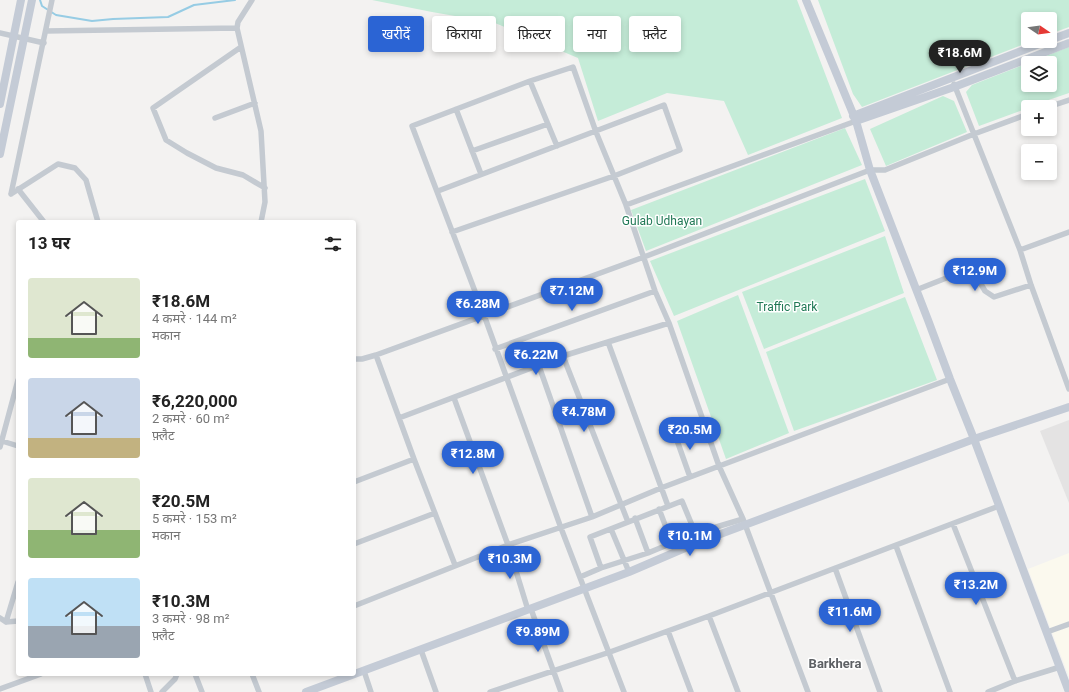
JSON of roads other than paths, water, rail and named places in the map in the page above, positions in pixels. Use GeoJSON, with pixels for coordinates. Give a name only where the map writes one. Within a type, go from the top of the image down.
{"type":"FeatureCollection","features":[{"type":"Feature","properties":{"kind":"main road"},"geometry":{"type":"LineString","coordinates":[[806,0],[855,118],[870,170],[974,439],[1069,692]]}},
{"type":"Feature","properties":{"kind":"main road"},"geometry":{"type":"LineString","coordinates":[[0,104],[20,1]]}},
{"type":"Feature","properties":{"kind":"main road"},"geometry":{"type":"LineString","coordinates":[[0,154],[31,3]]}},
{"type":"Feature","properties":{"kind":"main road"},"geometry":{"type":"LineString","coordinates":[[1057,37],[1069,33]]}},
{"type":"Feature","properties":{"kind":"main road"},"geometry":{"type":"LineString","coordinates":[[855,118],[954,87],[1069,43]]}},
{"type":"Feature","properties":{"kind":"main road"},"geometry":{"type":"LineString","coordinates":[[855,118],[1029,48]]}},
{"type":"Feature","properties":{"kind":"main road"},"geometry":{"type":"LineString","coordinates":[[356,674],[629,572],[744,522],[974,439],[1069,407]]}},
{"type":"Feature","properties":{"kind":"main road"},"geometry":{"type":"LineString","coordinates":[[306,692],[350,676]]}},
{"type":"Feature","properties":{"kind":"street"},"geometry":{"type":"LineString","coordinates":[[52,0],[11,194],[58,164],[75,168],[86,180],[97,220]]}},
{"type":"Feature","properties":{"kind":"street"},"geometry":{"type":"LineString","coordinates":[[252,0],[237,25],[261,131],[265,188],[265,202],[261,220]]}},
{"type":"Feature","properties":{"kind":"street"},"geometry":{"type":"LineString","coordinates":[[46,31],[237,25]]}},
{"type":"Feature","properties":{"kind":"street"},"geometry":{"type":"LineString","coordinates":[[0,33],[44,43]]}},
{"type":"Feature","properties":{"kind":"street"},"geometry":{"type":"LineString","coordinates":[[241,48],[153,108],[166,140],[186,153],[216,168],[243,175],[265,188]]}},
{"type":"Feature","properties":{"kind":"street"},"geometry":{"type":"LineString","coordinates":[[624,692],[610,652],[561,528],[495,349],[484,315],[452,232],[438,190],[412,126],[530,81],[573,67],[596,132],[626,205],[655,292],[669,323],[719,466],[744,522],[808,692]]}},
{"type":"Feature","properties":{"kind":"street"},"geometry":{"type":"LineString","coordinates":[[952,78],[954,87],[1020,250],[1031,285],[1069,389]]}},
{"type":"Feature","properties":{"kind":"street"},"geometry":{"type":"LineString","coordinates":[[530,81],[557,146]]}},
{"type":"Feature","properties":{"kind":"street"},"geometry":{"type":"LineString","coordinates":[[1057,104],[1069,100]]}},
{"type":"Feature","properties":{"kind":"street"},"geometry":{"type":"LineString","coordinates":[[215,118],[255,103]]}},
{"type":"Feature","properties":{"kind":"street"},"geometry":{"type":"LineString","coordinates":[[438,190],[596,132],[664,105],[680,150],[614,176],[452,232]]}},
{"type":"Feature","properties":{"kind":"street"},"geometry":{"type":"LineString","coordinates":[[456,109],[480,174]]}},
{"type":"Feature","properties":{"kind":"street"},"geometry":{"type":"LineString","coordinates":[[356,359],[376,355],[644,257],[870,170],[885,170],[1021,117]]}},
{"type":"Feature","properties":{"kind":"street"},"geometry":{"type":"LineString","coordinates":[[626,205],[855,118]]}},
{"type":"Feature","properties":{"kind":"street"},"geometry":{"type":"LineString","coordinates":[[472,151],[548,124]]}},
{"type":"Feature","properties":{"kind":"street"},"geometry":{"type":"LineString","coordinates":[[18,190],[42,220]]}},
{"type":"Feature","properties":{"kind":"street"},"geometry":{"type":"LineString","coordinates":[[1020,250],[1069,232]]}},
{"type":"Feature","properties":{"kind":"street"},"geometry":{"type":"LineString","coordinates":[[916,290],[964,271],[974,272],[984,292],[994,297],[1031,285]]}},
{"type":"Feature","properties":{"kind":"street"},"geometry":{"type":"LineString","coordinates":[[495,349],[655,292]]}},
{"type":"Feature","properties":{"kind":"street"},"geometry":{"type":"LineString","coordinates":[[399,418],[563,356],[669,323]]}},
{"type":"Feature","properties":{"kind":"street"},"geometry":{"type":"LineString","coordinates":[[608,342],[668,506]]}},
{"type":"Feature","properties":{"kind":"street"},"geometry":{"type":"LineString","coordinates":[[376,355],[434,513],[456,566]]}},
{"type":"Feature","properties":{"kind":"street"},"geometry":{"type":"LineString","coordinates":[[563,356],[628,522]]}},
{"type":"Feature","properties":{"kind":"street"},"geometry":{"type":"LineString","coordinates":[[539,366],[592,516]]}},
{"type":"Feature","properties":{"kind":"street"},"geometry":{"type":"LineString","coordinates":[[356,605],[508,545],[561,528],[661,488],[950,379]]}},
{"type":"Feature","properties":{"kind":"street"},"geometry":{"type":"LineString","coordinates":[[16,395],[1,444],[16,446]]}},
{"type":"Feature","properties":{"kind":"street"},"geometry":{"type":"LineString","coordinates":[[454,398],[561,692]]}},
{"type":"Feature","properties":{"kind":"street"},"geometry":{"type":"LineString","coordinates":[[674,432],[690,477]]}},
{"type":"Feature","properties":{"kind":"street"},"geometry":{"type":"LineString","coordinates":[[356,481],[414,460]]}},
{"type":"Feature","properties":{"kind":"street"},"geometry":{"type":"LineString","coordinates":[[601,568],[590,538],[635,518],[682,501],[699,542]]}},
{"type":"Feature","properties":{"kind":"street"},"geometry":{"type":"LineString","coordinates":[[490,692],[610,652],[709,616],[999,506]]}},
{"type":"Feature","properties":{"kind":"street"},"geometry":{"type":"LineString","coordinates":[[659,509],[672,543]]}},
{"type":"Feature","properties":{"kind":"street"},"geometry":{"type":"LineString","coordinates":[[356,543],[434,513]]}},
{"type":"Feature","properties":{"kind":"street"},"geometry":{"type":"LineString","coordinates":[[635,518],[648,553]]}},
{"type":"Feature","properties":{"kind":"street"},"geometry":{"type":"LineString","coordinates":[[580,577],[601,568],[648,553],[696,533],[744,522]]}},
{"type":"Feature","properties":{"kind":"street"},"geometry":{"type":"LineString","coordinates":[[953,524],[1015,681]]}},
{"type":"Feature","properties":{"kind":"street"},"geometry":{"type":"LineString","coordinates":[[611,529],[629,572]]}},
{"type":"Feature","properties":{"kind":"street"},"geometry":{"type":"LineString","coordinates":[[896,546],[950,692]]}},
{"type":"Feature","properties":{"kind":"street"},"geometry":{"type":"LineString","coordinates":[[835,568],[880,692]]}},
{"type":"Feature","properties":{"kind":"street"},"geometry":{"type":"LineString","coordinates":[[6,622],[16,589]]}},
{"type":"Feature","properties":{"kind":"street"},"geometry":{"type":"LineString","coordinates":[[709,616],[738,692]]}},
{"type":"Feature","properties":{"kind":"street"},"geometry":{"type":"LineString","coordinates":[[0,618],[6,622],[16,621]]}},
{"type":"Feature","properties":{"kind":"street"},"geometry":{"type":"LineString","coordinates":[[1047,632],[1069,624]]}},
{"type":"Feature","properties":{"kind":"street"},"geometry":{"type":"LineString","coordinates":[[668,630],[691,692]]}},
{"type":"Feature","properties":{"kind":"street"},"geometry":{"type":"LineString","coordinates":[[421,650],[436,692]]}},
{"type":"Feature","properties":{"kind":"street"},"geometry":{"type":"LineString","coordinates":[[988,692],[1015,681],[1060,667]]}},
{"type":"Feature","properties":{"kind":"street"},"geometry":{"type":"LineString","coordinates":[[364,671],[371,692]]}},
{"type":"Feature","properties":{"kind":"street"},"geometry":{"type":"LineString","coordinates":[[0,689],[36,676]]}},
{"type":"Feature","properties":{"kind":"street"},"geometry":{"type":"LineString","coordinates":[[145,676],[149,692]]}},
{"type":"Feature","properties":{"kind":"street"},"geometry":{"type":"LineString","coordinates":[[162,692],[176,676]]}},
{"type":"Feature","properties":{"kind":"street"},"geometry":{"type":"LineString","coordinates":[[196,676],[202,692]]}},
{"type":"Feature","properties":{"kind":"street"},"geometry":{"type":"LineString","coordinates":[[253,676],[259,692]]}},
{"type":"Feature","properties":{"kind":"waterway"},"geometry":{"type":"LineString","coordinates":[[40,0],[42,6],[56,15],[92,21],[168,17],[194,5],[235,0]]}},
{"type":"Feature","properties":{"kind":"district","name":"Barkhera"},"geometry":{"type":"Point","coordinates":[835,663]}},
{"type":"Feature","properties":{"kind":"park label","name":"Gulab Udhayan"},"geometry":{"type":"Point","coordinates":[662,221]}},
{"type":"Feature","properties":{"kind":"park label","name":"Traffic Park"},"geometry":{"type":"Point","coordinates":[787,307]}}]}
